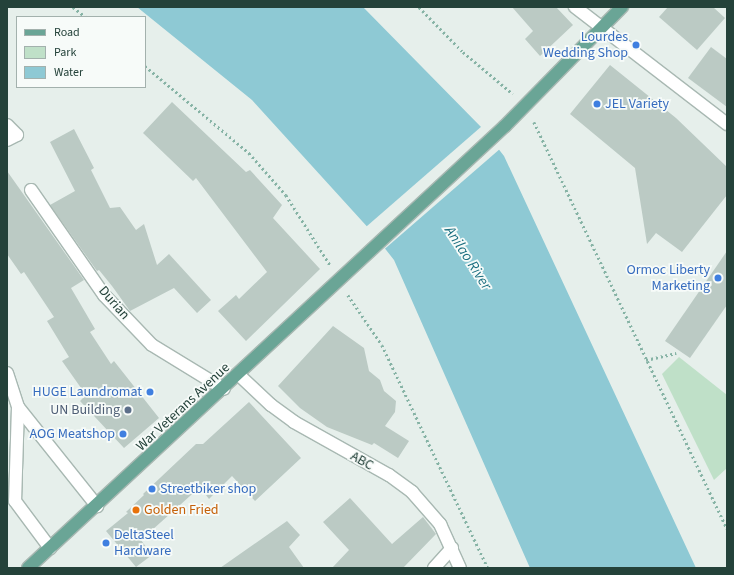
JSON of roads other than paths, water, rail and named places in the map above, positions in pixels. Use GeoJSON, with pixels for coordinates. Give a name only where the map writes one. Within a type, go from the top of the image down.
{"type":"FeatureCollection","features":[{"type":"Feature","properties":{"kind":"main road","name":"War Veterans Avenue"},"geometry":{"type":"LineString","coordinates":[[28,568],[224,389],[505,126],[622,7]]}},
{"type":"Feature","properties":{"kind":"street"},"geometry":{"type":"LineString","coordinates":[[575,7],[727,124]]}},
{"type":"Feature","properties":{"kind":"street"},"geometry":{"type":"LineString","coordinates":[[7,125],[17,135],[7,140]]}},
{"type":"Feature","properties":{"kind":"street","name":"Durian"},"geometry":{"type":"LineString","coordinates":[[31,190],[104,295],[152,345],[224,389]]}},
{"type":"Feature","properties":{"kind":"street"},"geometry":{"type":"LineString","coordinates":[[7,374],[18,408],[15,501],[50,548]]}},
{"type":"Feature","properties":{"kind":"street","name":"ABC"},"geometry":{"type":"LineString","coordinates":[[239,375],[271,406],[294,422],[389,475],[412,492],[440,524],[460,568]]}},
{"type":"Feature","properties":{"kind":"street"},"geometry":{"type":"LineString","coordinates":[[18,408],[97,506]]}},
{"type":"Feature","properties":{"kind":"street"},"geometry":{"type":"LineString","coordinates":[[434,568],[452,548]]}},
{"type":"Feature","properties":{"kind":"water","name":"Anilao River"},"geometry":{"type":"Polygon","coordinates":[[[137,7],[363,7],[482,128],[504,156],[696,568],[530,568],[394,260],[372,232],[252,100],[137,7]]]}},
{"type":"Feature","properties":{"kind":"place","name":"Lourdes Wedding Shop"},"geometry":{"type":"Point","coordinates":[636,45]}},
{"type":"Feature","properties":{"kind":"place","name":"JEL Variety"},"geometry":{"type":"Point","coordinates":[597,104]}},
{"type":"Feature","properties":{"kind":"place","name":"Ormoc Liberty Marketing"},"geometry":{"type":"Point","coordinates":[718,278]}},
{"type":"Feature","properties":{"kind":"place","name":"HUGE Laundromat"},"geometry":{"type":"Point","coordinates":[150,392]}},
{"type":"Feature","properties":{"kind":"place","name":"UN Building"},"geometry":{"type":"Point","coordinates":[128,410]}},
{"type":"Feature","properties":{"kind":"place","name":"AOG Meatshop"},"geometry":{"type":"Point","coordinates":[123,434]}},
{"type":"Feature","properties":{"kind":"place","name":"Streetbiker shop"},"geometry":{"type":"Point","coordinates":[152,489]}},
{"type":"Feature","properties":{"kind":"place","name":"Golden Fried"},"geometry":{"type":"Point","coordinates":[136,510]}},
{"type":"Feature","properties":{"kind":"place","name":"DeltaSteel Hardware"},"geometry":{"type":"Point","coordinates":[106,543]}}]}
